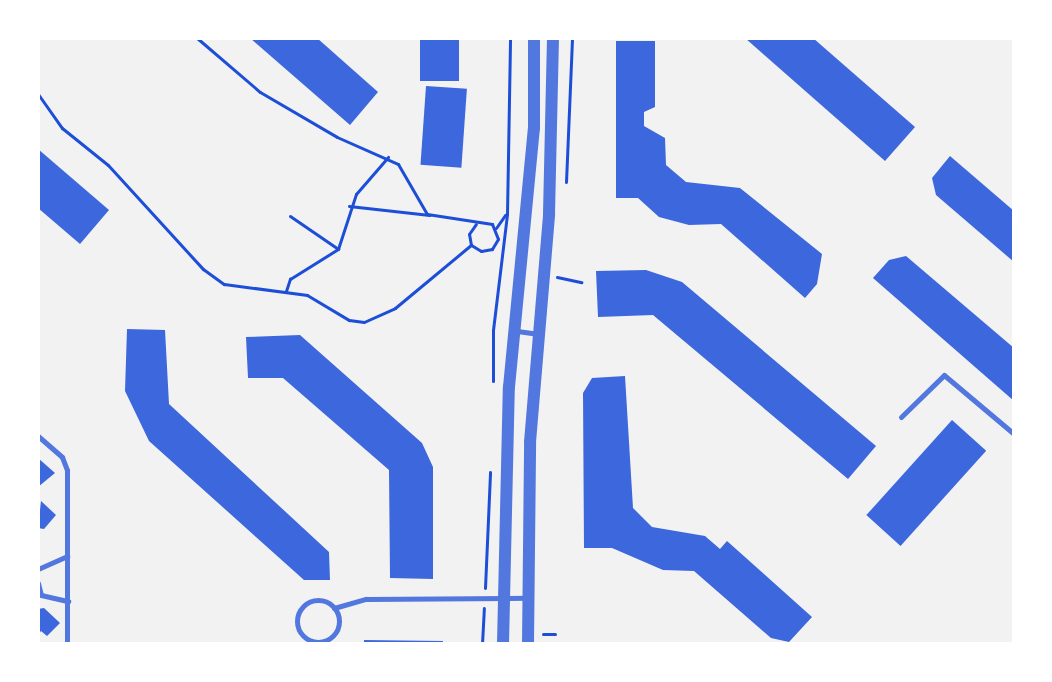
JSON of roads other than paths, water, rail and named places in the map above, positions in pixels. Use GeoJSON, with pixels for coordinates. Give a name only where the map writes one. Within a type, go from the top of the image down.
{"type":"FeatureCollection","features":[{"type":"Feature","properties":{"kind":"street"},"geometry":{"type":"LineString","coordinates":[[503,644],[514,331],[534,128],[534,38]]}},
{"type":"Feature","properties":{"kind":"street"},"geometry":{"type":"LineString","coordinates":[[528,644],[530,442],[540,335],[553,38]]}},
{"type":"Feature","properties":{"kind":"lane"},"geometry":{"type":"LineString","coordinates":[[514,331],[540,335]]}},
{"type":"Feature","properties":{"kind":"lane"},"geometry":{"type":"LineString","coordinates":[[901,417],[944,375],[1014,434]]}},
{"type":"Feature","properties":{"kind":"lane"},"geometry":{"type":"LineString","coordinates":[[38,436],[62,457],[67,470],[67,644]]}},
{"type":"Feature","properties":{"kind":"lane"},"geometry":{"type":"LineString","coordinates":[[38,569],[67,556]]}},
{"type":"Feature","properties":{"kind":"lane"},"geometry":{"type":"LineString","coordinates":[[38,583],[41,595],[68,601]]}},
{"type":"Feature","properties":{"kind":"lane"},"geometry":{"type":"LineString","coordinates":[[334,608],[339,621],[330,639],[318,642],[300,633],[297,619],[303,607],[315,600],[334,608],[366,599],[528,598]]}}]}
